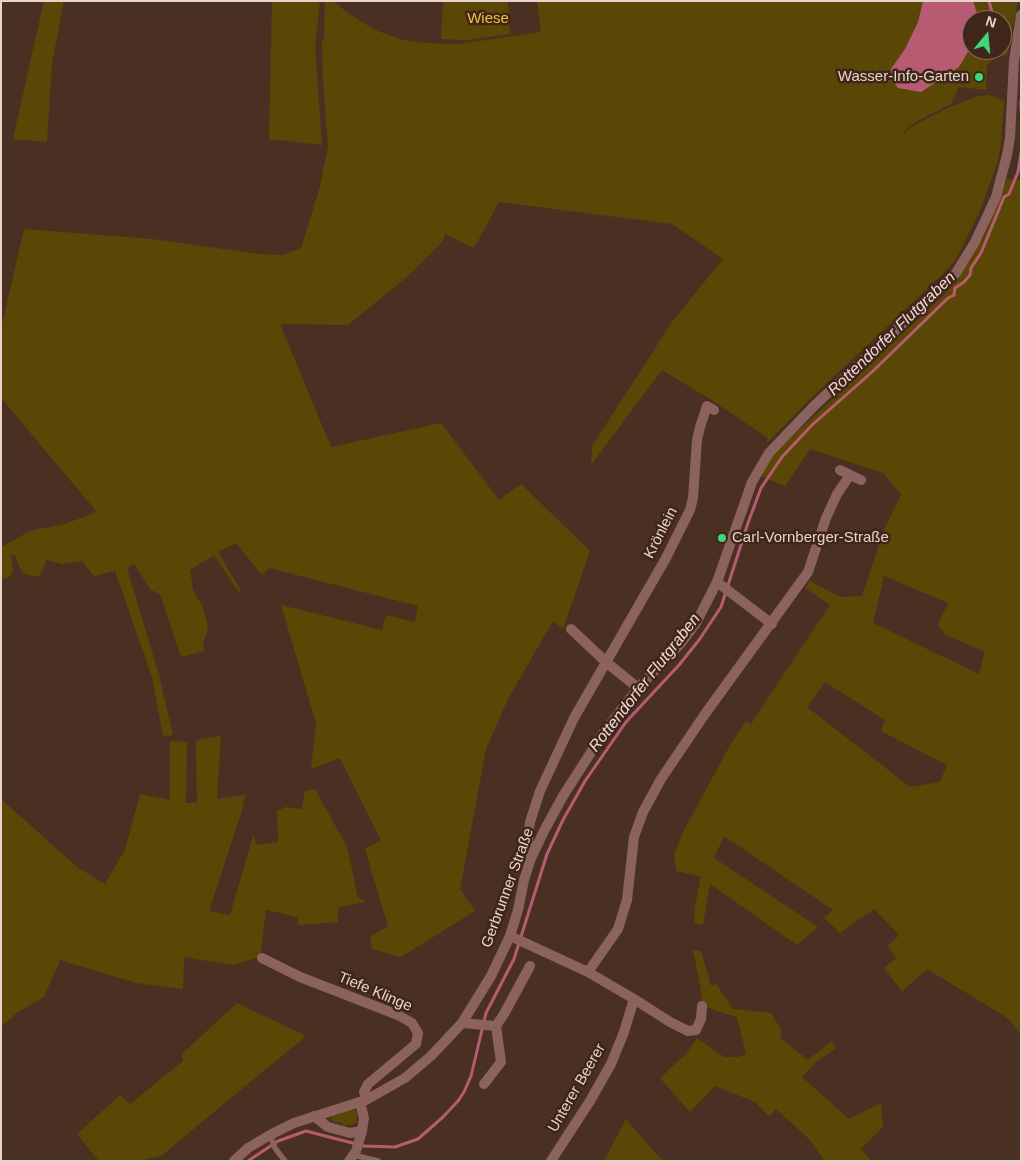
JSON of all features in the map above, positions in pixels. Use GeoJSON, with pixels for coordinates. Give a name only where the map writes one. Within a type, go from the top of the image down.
{"type":"FeatureCollection","features":[{"type":"Feature","properties":{"kind":"street","name":"Gerbrunner Straße"},"geometry":{"type":"LineString","coordinates":[[241,1159],[271,1137],[314,1116],[363,1101],[405,1078],[432,1056],[462,1023],[491,976],[510,936],[531,858],[549,821],[604,732],[638,688],[681,643],[696,623],[717,582],[740,511],[752,482],[769,453],[814,406],[956,273],[970,251],[996,197],[1007,156],[1010,138],[1014,61],[1021,15]]}},
{"type":"Feature","properties":{"kind":"street","name":"Krönlein"},"geometry":{"type":"LineString","coordinates":[[531,858],[527,848],[530,822],[540,791],[574,718],[666,558],[690,510],[693,498],[697,440],[708,406]]}},
{"type":"Feature","properties":{"kind":"street"},"geometry":{"type":"LineString","coordinates":[[840,470],[861,480]]}},
{"type":"Feature","properties":{"kind":"street"},"geometry":{"type":"LineString","coordinates":[[588,972],[618,929],[627,900],[634,837],[642,812],[661,779],[705,714],[808,572],[826,518],[837,494],[850,474]]}},
{"type":"Feature","properties":{"kind":"street"},"geometry":{"type":"LineString","coordinates":[[717,582],[772,624]]}},
{"type":"Feature","properties":{"kind":"street"},"geometry":{"type":"LineString","coordinates":[[571,629],[606,662],[638,688]]}},
{"type":"Feature","properties":{"kind":"street"},"geometry":{"type":"LineString","coordinates":[[510,936],[588,972],[688,1031],[696,1030],[701,1019],[702,1006]]}},
{"type":"Feature","properties":{"kind":"street","name":"Tiefe Klinge"},"geometry":{"type":"LineString","coordinates":[[262,958],[300,977],[398,1015],[412,1023],[418,1034],[416,1044],[368,1084],[364,1092],[363,1101]]}},
{"type":"Feature","properties":{"kind":"street"},"geometry":{"type":"LineString","coordinates":[[493,1026],[504,1014],[530,966]]}},
{"type":"Feature","properties":{"kind":"street","name":"Unterer Beerer"},"geometry":{"type":"LineString","coordinates":[[551,1161],[590,1101],[611,1064],[624,1032],[634,999]]}},
{"type":"Feature","properties":{"kind":"street"},"geometry":{"type":"LineString","coordinates":[[462,1023],[493,1026]]}},
{"type":"Feature","properties":{"kind":"street"},"geometry":{"type":"LineString","coordinates":[[484,1084],[501,1062],[493,1026]]}},
{"type":"Feature","properties":{"kind":"street"},"geometry":{"type":"LineString","coordinates":[[353,1156],[361,1135],[364,1118],[363,1101]]}},
{"type":"Feature","properties":{"kind":"street"},"geometry":{"type":"LineString","coordinates":[[314,1116],[328,1127],[361,1135]]}},
{"type":"Feature","properties":{"kind":"lane"},"geometry":{"type":"LineString","coordinates":[[271,1137],[285,1161]]}},
{"type":"Feature","properties":{"kind":"lane"},"geometry":{"type":"LineString","coordinates":[[353,1156],[378,1161]]}},
{"type":"Feature","properties":{"kind":"green space"},"geometry":{"type":"Polygon","coordinates":[[[44,1],[64,1],[52,63],[47,142],[13,139],[44,1]]]}},
{"type":"Feature","properties":{"kind":"green space"},"geometry":{"type":"Polygon","coordinates":[[[272,1],[320,1],[315,46],[322,145],[269,139],[272,1]]]}},
{"type":"Feature","properties":{"kind":"green space"},"geometry":{"type":"Polygon","coordinates":[[[325,1],[333,1],[375,30],[402,40],[459,44],[541,32],[537,1],[1018,1],[1012,30],[1012,10],[962,10],[962,60],[993,60],[987,65],[986,90],[959,87],[951,104],[912,124],[903,132],[950,107],[978,96],[990,95],[1004,101],[1001,144],[997,164],[979,213],[956,259],[944,273],[809,400],[766,444],[768,438],[710,399],[662,370],[591,465],[592,446],[672,322],[723,259],[672,224],[499,202],[474,248],[445,234],[443,241],[408,276],[348,325],[280,324],[331,447],[441,423],[499,500],[521,484],[590,551],[563,629],[553,621],[508,699],[486,749],[460,889],[475,911],[401,957],[372,949],[370,937],[388,926],[365,849],[381,840],[340,758],[311,769],[316,723],[281,605],[382,630],[386,615],[415,622],[418,606],[269,568],[262,575],[236,543],[218,552],[240,589],[239,593],[214,555],[190,570],[193,590],[203,607],[208,628],[203,643],[204,651],[181,657],[160,594],[151,590],[134,564],[127,568],[159,675],[173,735],[163,736],[152,677],[115,571],[94,576],[82,561],[63,564],[46,560],[42,573],[36,577],[22,573],[15,555],[11,555],[13,572],[8,578],[1,579],[1,547],[30,531],[65,524],[97,512],[1,398],[1,329],[24,229],[152,239],[259,254],[282,255],[301,248],[319,190],[328,147],[322,40],[331,41],[324,40],[325,1]]]}},
{"type":"Feature","properties":{"kind":"green space","name":"Wiese"},"geometry":{"type":"Polygon","coordinates":[[[443,1],[508,1],[510,34],[468,40],[441,39],[443,1]]]}},
{"type":"Feature","properties":{"kind":"green space"},"geometry":{"type":"Polygon","coordinates":[[[1007,179],[1021,180],[1021,1035],[1003,1015],[927,969],[902,991],[884,968],[896,958],[888,946],[899,935],[874,909],[840,933],[824,918],[833,910],[724,836],[714,858],[818,927],[797,945],[710,884],[703,925],[694,923],[701,876],[676,871],[674,855],[683,832],[729,747],[746,721],[751,724],[830,605],[805,588],[810,581],[840,597],[862,596],[884,530],[901,494],[883,473],[810,449],[785,486],[758,475],[770,457],[944,295],[958,278],[984,237],[1007,179]],[[884,576],[873,623],[979,674],[985,652],[946,635],[938,625],[948,603],[884,576]],[[825,682],[807,707],[910,787],[940,782],[947,765],[881,731],[885,720],[825,682]]]}},
{"type":"Feature","properties":{"kind":"green space"},"geometry":{"type":"Polygon","coordinates":[[[221,736],[217,799],[245,795],[241,814],[209,911],[230,915],[253,836],[257,845],[278,842],[277,811],[286,807],[302,809],[305,791],[315,789],[347,847],[358,898],[365,902],[338,907],[338,922],[298,925],[298,917],[266,910],[260,957],[232,965],[184,957],[183,989],[136,983],[60,960],[44,997],[18,1012],[1,1027],[1,799],[77,867],[105,884],[125,850],[140,794],[170,800],[170,741],[187,742],[186,803],[197,803],[196,740],[221,736]]]}},
{"type":"Feature","properties":{"kind":"green space"},"geometry":{"type":"Polygon","coordinates":[[[693,950],[701,951],[711,986],[716,984],[733,1009],[771,1013],[782,1031],[780,1038],[808,1060],[832,1041],[836,1048],[815,1063],[802,1077],[849,1119],[881,1103],[883,1127],[861,1149],[871,1161],[825,1161],[809,1139],[776,1109],[769,1116],[755,1102],[715,1086],[690,1112],[660,1078],[686,1054],[697,1038],[724,1057],[738,1057],[746,1054],[737,1017],[702,1006],[701,989],[693,950]]]}},
{"type":"Feature","properties":{"kind":"green space"},"geometry":{"type":"Polygon","coordinates":[[[237,1003],[306,1036],[161,1156],[136,1161],[99,1161],[77,1134],[120,1095],[130,1104],[183,1061],[182,1054],[237,1003]]]}},
{"type":"Feature","properties":{"kind":"green space"},"geometry":{"type":"Polygon","coordinates":[[[352,1110],[357,1112],[355,1124],[343,1126],[342,1123],[335,1123],[331,1119],[332,1116],[352,1110]]]}},
{"type":"Feature","properties":{"kind":"green space"},"geometry":{"type":"Polygon","coordinates":[[[626,1119],[653,1150],[663,1161],[604,1161],[626,1119]]]}},
{"type":"Feature","properties":{"kind":"shaded area"},"geometry":{"type":"Polygon","coordinates":[[[923,1],[973,1],[976,10],[962,10],[963,60],[959,67],[921,92],[898,88],[892,80],[891,69],[905,49],[918,22],[923,1]]]}},
{"type":"Feature","properties":{"kind":"waterway","name":"Rottendorfer Flutgraben"},"geometry":{"type":"LineString","coordinates":[[989,1],[991,10]]}},
{"type":"Feature","properties":{"kind":"waterway","name":"Rottendorfer Flutgraben"},"geometry":{"type":"LineString","coordinates":[[1021,100],[1021,110]]}},
{"type":"Feature","properties":{"kind":"waterway","name":"Rottendorfer Flutgraben"},"geometry":{"type":"LineString","coordinates":[[248,1161],[278,1141],[306,1131],[364,1146],[395,1147],[418,1139],[458,1101],[471,1076],[486,1013],[514,959],[547,854],[563,820],[585,781],[626,722],[679,665],[699,640],[721,607],[761,488],[782,457],[812,425],[872,372],[948,298],[954,295],[955,288],[970,275],[971,268],[981,253],[1004,197],[1009,194],[1018,172],[1021,153]]}},
{"type":"Feature","properties":{"kind":"place","name":"Wasser-Info-Garten"},"geometry":{"type":"Point","coordinates":[979,77]}},
{"type":"Feature","properties":{"kind":"place","name":"Carl-Vornberger-Straße"},"geometry":{"type":"Point","coordinates":[722,538]}}]}
